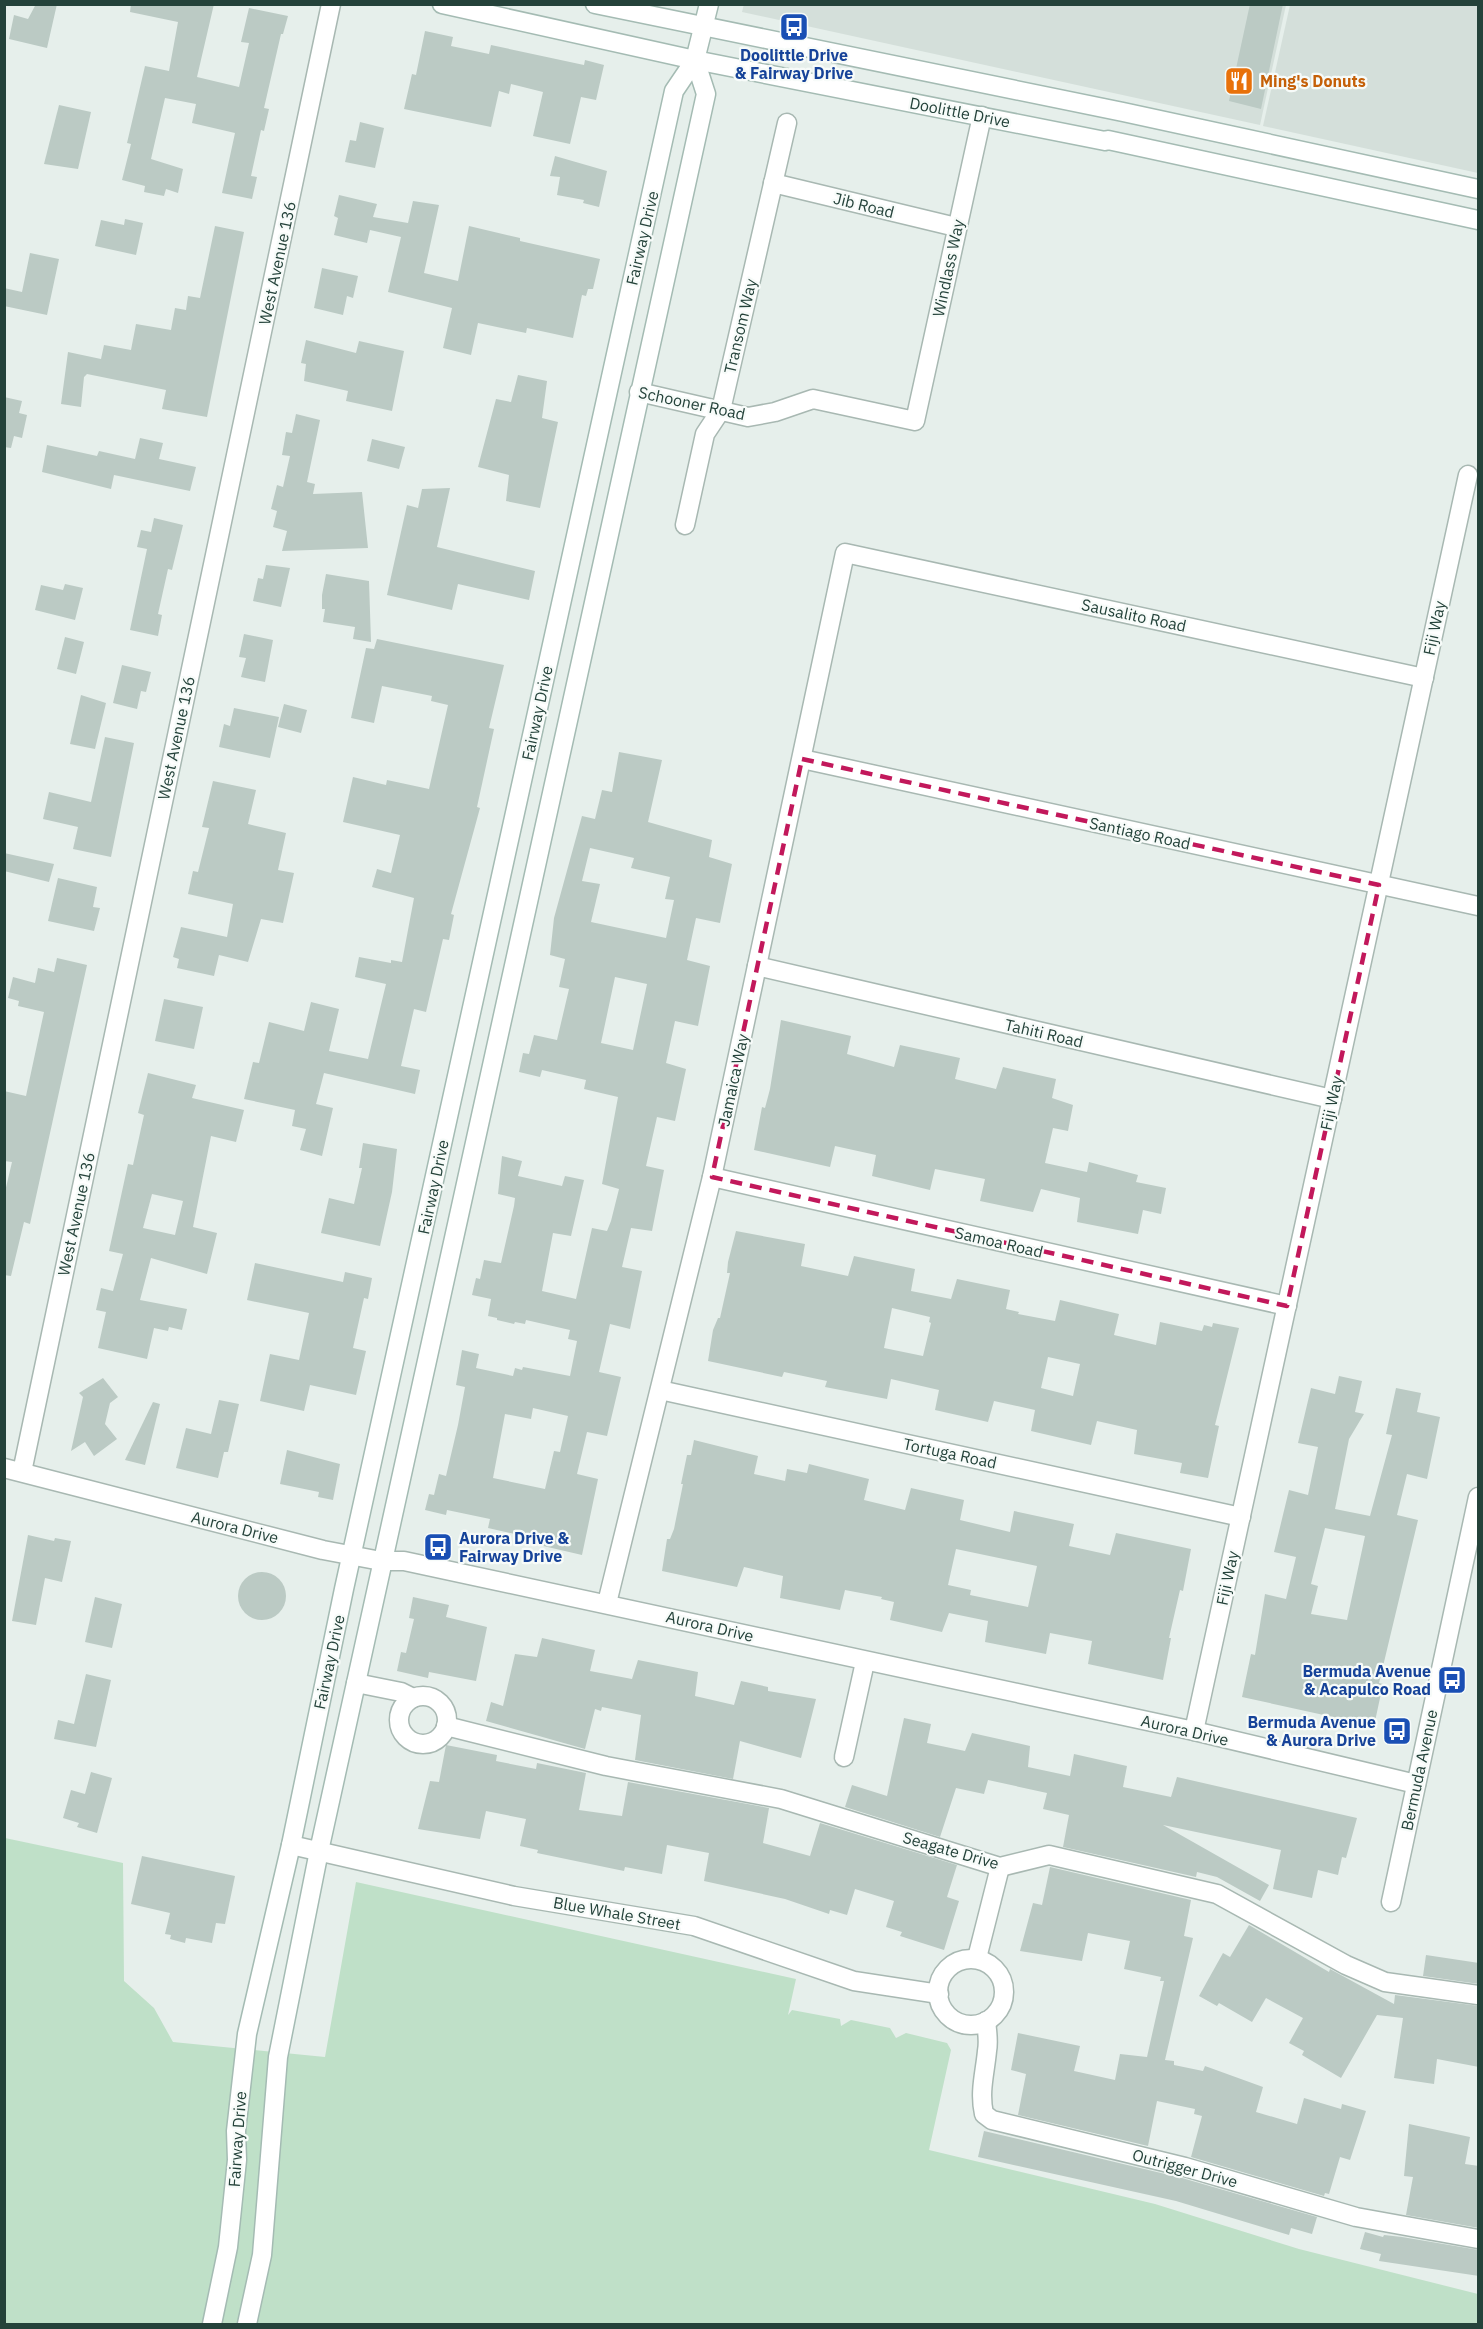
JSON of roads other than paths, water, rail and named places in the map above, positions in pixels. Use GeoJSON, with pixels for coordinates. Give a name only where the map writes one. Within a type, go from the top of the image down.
{"type":"FeatureCollection","features":[{"type":"Feature","properties":{"kind":"street","name":"West Avenue 136"},"geometry":{"type":"LineString","coordinates":[[13,1470],[331,4]]}},
{"type":"Feature","properties":{"kind":"street","name":"Doolittle Drive"},"geometry":{"type":"LineString","coordinates":[[441,4],[695,60],[1120,142],[1479,220]]}},
{"type":"Feature","properties":{"kind":"street","name":"Doolittle Drive"},"geometry":{"type":"LineString","coordinates":[[595,4],[704,29],[1123,112],[1479,189]]}},
{"type":"Feature","properties":{"kind":"street","name":"Fairway Drive"},"geometry":{"type":"LineString","coordinates":[[212,2325],[228,2247],[237,2160],[236,2131],[247,2034],[291,1845],[674,91],[695,60],[709,4]]}},
{"type":"Feature","properties":{"kind":"street","name":"Fairway Drive"},"geometry":{"type":"LineString","coordinates":[[247,2325],[262,2255],[278,2057],[381,1561],[706,94],[695,60]]}},
{"type":"Feature","properties":{"kind":"street","name":"Windlass Way"},"geometry":{"type":"LineString","coordinates":[[915,421],[982,116]]}},
{"type":"Feature","properties":{"kind":"street","name":"Transom Way"},"geometry":{"type":"LineString","coordinates":[[685,525],[705,434],[721,410],[787,123]]}},
{"type":"Feature","properties":{"kind":"street","name":"Jib Road"},"geometry":{"type":"LineString","coordinates":[[773,183],[956,227]]}},
{"type":"Feature","properties":{"kind":"street","name":"Schooner Road"},"geometry":{"type":"LineString","coordinates":[[608,385],[748,417],[775,412],[813,399],[915,421]]}},
{"type":"Feature","properties":{"kind":"street","name":"Fiji Way"},"geometry":{"type":"LineString","coordinates":[[1194,1731],[1468,475]]}},
{"type":"Feature","properties":{"kind":"street","name":"Sausalito Road"},"geometry":{"type":"LineString","coordinates":[[845,553],[1424,678]]}},
{"type":"Feature","properties":{"kind":"street","name":"Jamaica Way"},"geometry":{"type":"LineString","coordinates":[[607,1603],[712,1177],[845,553]]}},
{"type":"Feature","properties":{"kind":"street","name":"Santiago Road"},"geometry":{"type":"LineString","coordinates":[[802,759],[1479,906]]}},
{"type":"Feature","properties":{"kind":"street","name":"Tahiti Road"},"geometry":{"type":"LineString","coordinates":[[757,966],[1332,1099]]}},
{"type":"Feature","properties":{"kind":"street"},"geometry":{"type":"LineString","coordinates":[[462,1054],[492,1062]]}},
{"type":"Feature","properties":{"kind":"street","name":"Samoa Road"},"geometry":{"type":"LineString","coordinates":[[712,1177],[1287,1306]]}},
{"type":"Feature","properties":{"kind":"street","name":"Tortuga Road"},"geometry":{"type":"LineString","coordinates":[[660,1390],[1241,1517]]}},
{"type":"Feature","properties":{"kind":"street","name":"Aurora Drive"},"geometry":{"type":"LineString","coordinates":[[13,1470],[313,1548],[381,1561],[404,1562],[607,1603],[865,1662],[1194,1731],[1416,1784]]}},
{"type":"Feature","properties":{"kind":"street","name":"Bermuda Avenue"},"geometry":{"type":"LineString","coordinates":[[1391,1902],[1416,1784],[1470,1573],[1479,1497]]}},
{"type":"Feature","properties":{"kind":"street"},"geometry":{"type":"LineString","coordinates":[[844,1757],[865,1662]]}},
{"type":"Feature","properties":{"kind":"street"},"geometry":{"type":"LineString","coordinates":[[356,1683],[401,1692],[413,1698],[428,1697],[441,1704],[446,1726],[437,1740],[421,1744],[406,1737],[399,1724],[399,1716],[406,1703],[413,1698]]}},
{"type":"Feature","properties":{"kind":"street","name":"Seagate Drive"},"geometry":{"type":"LineString","coordinates":[[446,1726],[606,1766],[781,1799],[1000,1867],[1049,1856],[1217,1894],[1337,1960],[1385,1982],[1479,1995]]}},
{"type":"Feature","properties":{"kind":"street","name":"Blue Whale Street"},"geometry":{"type":"LineString","coordinates":[[291,1845],[514,1896],[694,1926],[854,1981],[939,1994]]}},
{"type":"Feature","properties":{"kind":"street"},"geometry":{"type":"LineString","coordinates":[[976,1958],[1000,1867]]}},
{"type":"Feature","properties":{"kind":"street"},"geometry":{"type":"LineString","coordinates":[[976,1958],[993,1967],[1004,1985],[1000,2006],[986,2021],[965,2024],[955,2020],[941,2005],[939,1983],[952,1965],[976,1958]]}},
{"type":"Feature","properties":{"kind":"street","name":"Outrigger Drive"},"geometry":{"type":"LineString","coordinates":[[986,2021],[988,2049],[981,2084],[981,2102],[984,2114],[992,2120],[1185,2167],[1356,2217],[1479,2240]]}},
{"type":"Feature","properties":{"kind":"place","name":"Doolittle Drive & Fairway Drive"},"geometry":{"type":"Point","coordinates":[794,27]}},
{"type":"Feature","properties":{"kind":"place","name":"Ming's Donuts"},"geometry":{"type":"Point","coordinates":[1239,81]}},
{"type":"Feature","properties":{"kind":"place","name":"Aurora Drive & Fairway Drive"},"geometry":{"type":"Point","coordinates":[438,1547]}},
{"type":"Feature","properties":{"kind":"place","name":"Bermuda Avenue & Acapulco Road"},"geometry":{"type":"Point","coordinates":[1452,1680]}},
{"type":"Feature","properties":{"kind":"place","name":"Bermuda Avenue & Aurora Drive"},"geometry":{"type":"Point","coordinates":[1397,1731]}}]}
